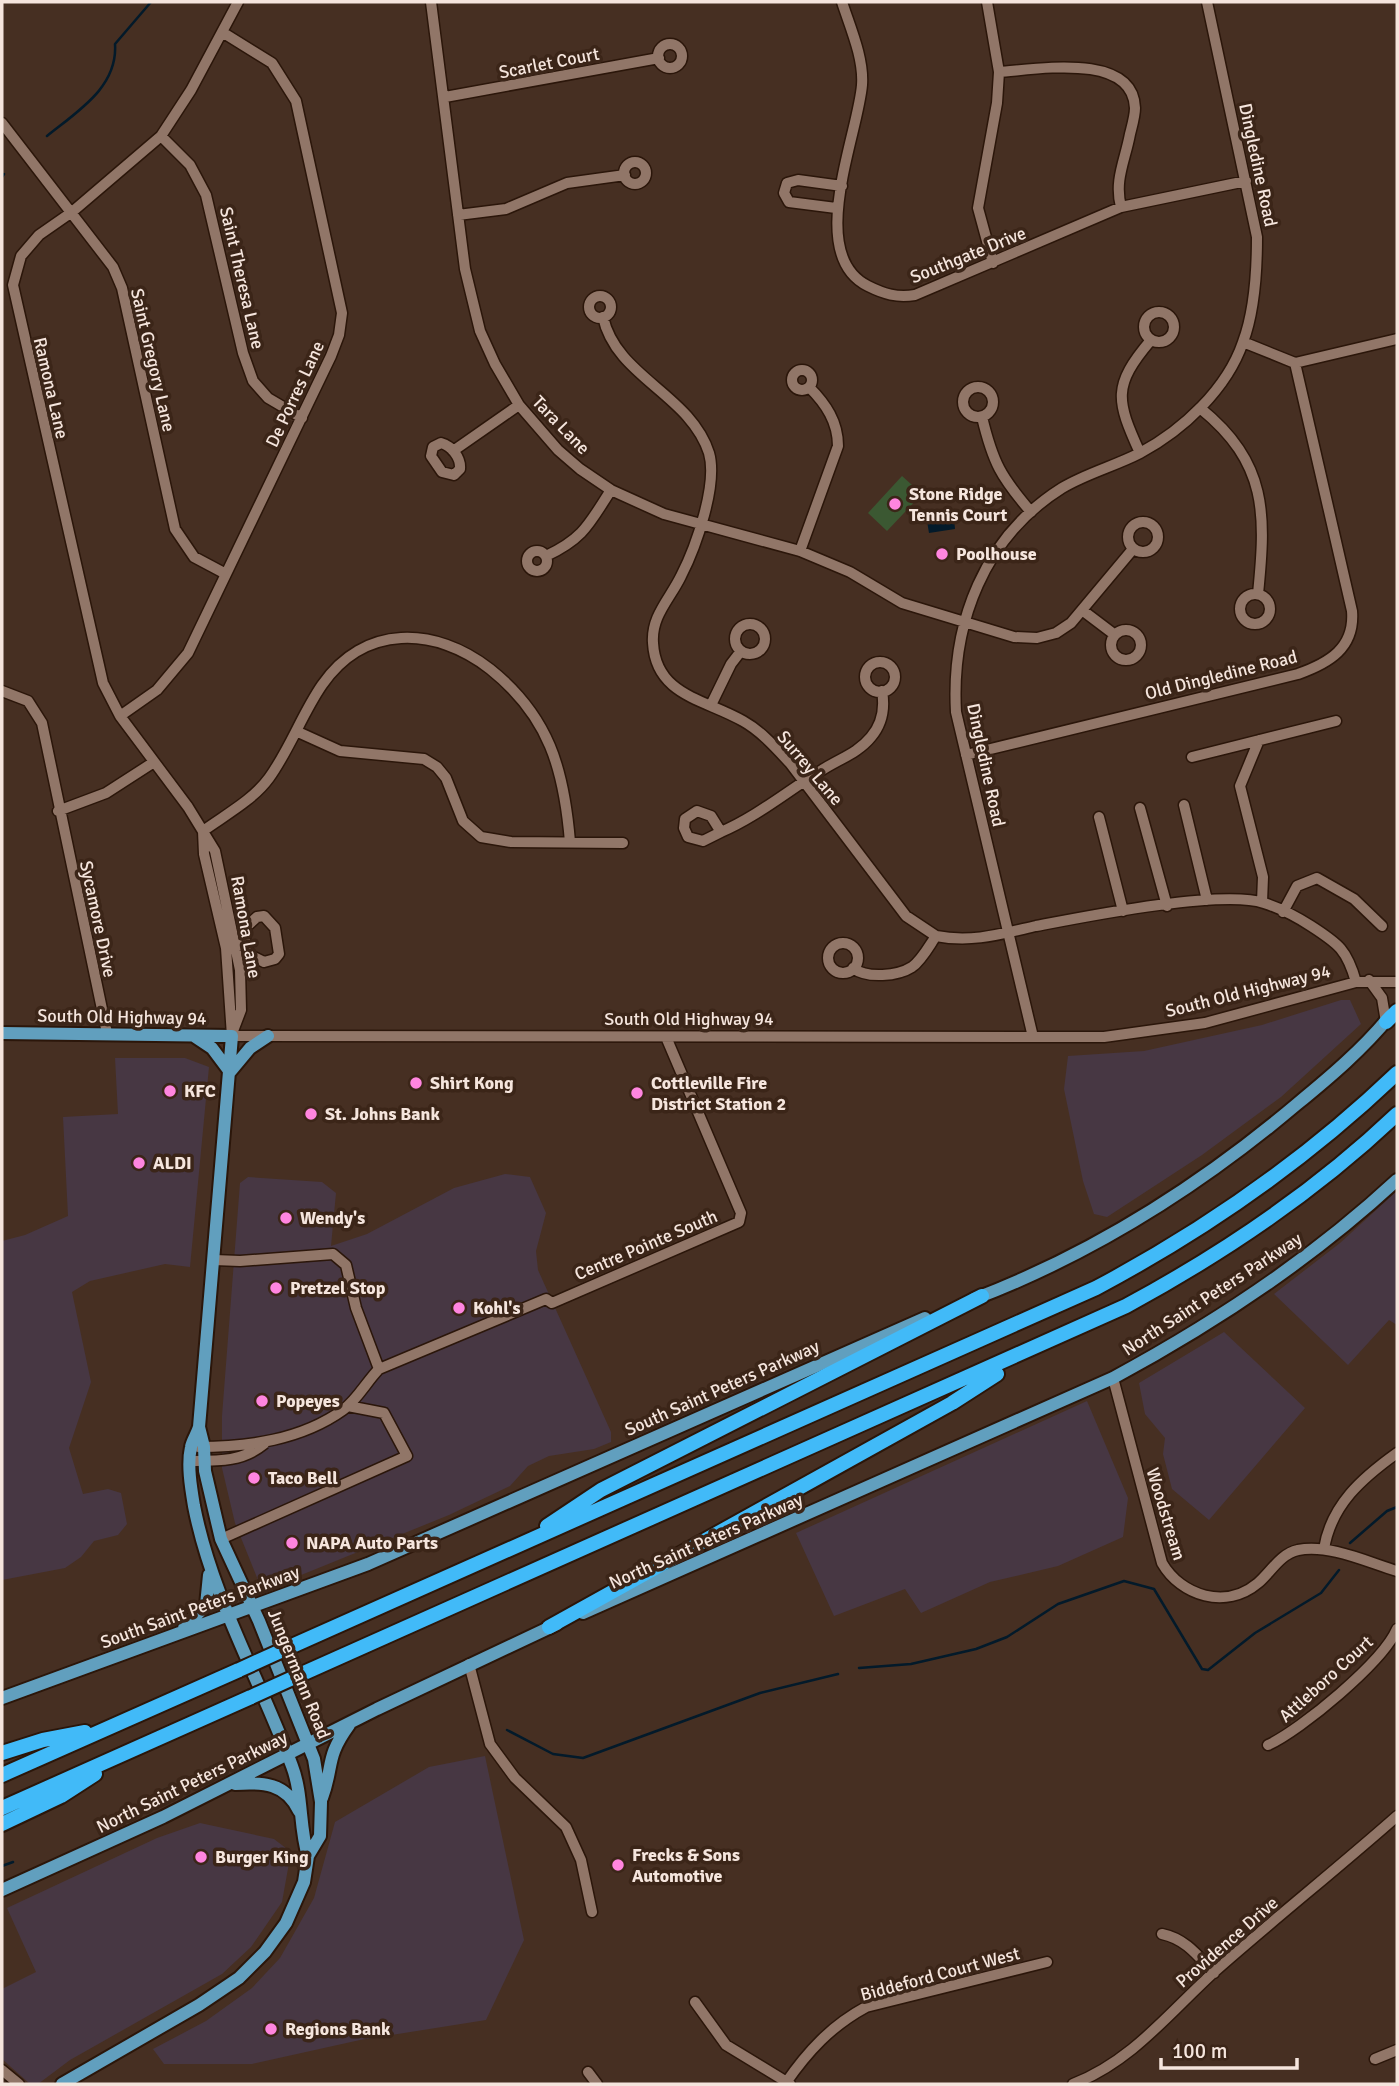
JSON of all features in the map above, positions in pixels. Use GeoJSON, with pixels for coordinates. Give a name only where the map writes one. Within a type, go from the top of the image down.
{"type":"FeatureCollection","features":[{"type":"Feature","properties":{"kind":"highway"},"geometry":{"type":"LineString","coordinates":[[1386,1022],[1397,1010]]}},
{"type":"Feature","properties":{"kind":"highway"},"geometry":{"type":"LineString","coordinates":[[2,1775],[1050,1309],[1120,1275],[1193,1234],[1284,1172],[1397,1073]]}},
{"type":"Feature","properties":{"kind":"highway"},"geometry":{"type":"LineString","coordinates":[[2,1808],[1033,1350],[1126,1306],[1214,1256],[1306,1192],[1397,1114]]}},
{"type":"Feature","properties":{"kind":"highway"},"geometry":{"type":"LineString","coordinates":[[514,1548],[601,1490],[982,1296]]}},
{"type":"Feature","properties":{"kind":"highway"},"geometry":{"type":"LineString","coordinates":[[549,1627],[952,1403],[1033,1350]]}},
{"type":"Feature","properties":{"kind":"highway"},"geometry":{"type":"LineString","coordinates":[[2,1753],[43,1740],[110,1727]]}},
{"type":"Feature","properties":{"kind":"highway"},"geometry":{"type":"LineString","coordinates":[[2,1824],[61,1796],[134,1749]]}},
{"type":"Feature","properties":{"kind":"main road","name":"South Saint Peters Parkway"},"geometry":{"type":"LineString","coordinates":[[2,1698],[368,1564],[928,1317],[982,1296],[1106,1237],[1197,1180],[1255,1138],[1324,1082],[1386,1022]]}},
{"type":"Feature","properties":{"kind":"main road","name":"South Old Highway 94"},"geometry":{"type":"LineString","coordinates":[[2,1033],[233,1033]]}},
{"type":"Feature","properties":{"kind":"main road","name":"Jungermann Road"},"geometry":{"type":"LineString","coordinates":[[233,1033],[198,1447],[190,1461],[192,1496],[210,1567],[288,1755],[298,1787],[302,1836],[308,1856]]}},
{"type":"Feature","properties":{"kind":"main road"},"geometry":{"type":"LineString","coordinates":[[193,1035],[212,1048],[230,1072],[250,1048],[268,1036]]}},
{"type":"Feature","properties":{"kind":"main road","name":"North Saint Peters Parkway"},"geometry":{"type":"LineString","coordinates":[[2,1890],[228,1785],[469,1664],[549,1627],[1113,1378],[1151,1357],[1271,1279],[1397,1180]]}},
{"type":"Feature","properties":{"kind":"main road","name":"Jungermann Road"},"geometry":{"type":"LineString","coordinates":[[62,2084],[199,2005],[239,1978],[265,1952],[286,1923],[304,1882],[308,1856],[320,1836],[321,1802],[309,1744],[222,1539],[205,1461],[198,1447]]}},
{"type":"Feature","properties":{"kind":"main road"},"geometry":{"type":"LineString","coordinates":[[179,1632],[206,1605],[210,1567]]}},
{"type":"Feature","properties":{"kind":"main road"},"geometry":{"type":"LineString","coordinates":[[321,1802],[328,1781],[331,1752],[351,1723]]}},
{"type":"Feature","properties":{"kind":"main road"},"geometry":{"type":"LineString","coordinates":[[228,1785],[260,1783],[280,1788],[295,1802],[301,1817]]}},
{"type":"Feature","properties":{"kind":"street","name":"Ramona Lane"},"geometry":{"type":"LineString","coordinates":[[233,1033],[235,946],[215,851],[120,716],[98,670],[13,285],[21,256],[39,235],[72,212],[161,136],[238,2]]}},
{"type":"Feature","properties":{"kind":"street","name":"Tara Lane"},"geometry":{"type":"LineString","coordinates":[[431,2],[465,269],[480,331],[495,364],[519,405],[558,450],[611,489],[664,514],[800,551],[850,572],[902,603],[1014,637],[1037,638],[1056,633],[1082,610],[1133,549]]}},
{"type":"Feature","properties":{"kind":"street","name":"Southgate Drive"},"geometry":{"type":"LineString","coordinates":[[842,2],[860,61],[862,85],[836,208],[839,235],[848,266],[864,284],[884,293],[915,295],[1121,207],[1246,181]]}},
{"type":"Feature","properties":{"kind":"street"},"geometry":{"type":"LineString","coordinates":[[987,2],[999,72],[994,125],[978,208],[993,262]]}},
{"type":"Feature","properties":{"kind":"street","name":"Dingledine Road"},"geometry":{"type":"LineString","coordinates":[[1033,1037],[956,712],[954,672],[963,622],[979,580],[998,548],[1031,512],[1063,488],[1140,453],[1170,434],[1200,408],[1221,382],[1243,342],[1257,264],[1257,237],[1207,2]]}},
{"type":"Feature","properties":{"kind":"street","name":"De Porres Lane"},"geometry":{"type":"LineString","coordinates":[[120,716],[157,690],[175,672],[188,653],[302,418],[339,335],[342,313],[338,288],[296,101],[272,63],[222,32]]}},
{"type":"Feature","properties":{"kind":"street","name":"Scarlet Court"},"geometry":{"type":"LineString","coordinates":[[445,97],[659,58]]}},
{"type":"Feature","properties":{"kind":"street"},"geometry":{"type":"LineString","coordinates":[[999,72],[1079,66],[1108,73],[1128,89],[1135,106],[1119,172],[1117,192],[1121,207]]}},
{"type":"Feature","properties":{"kind":"street","name":"Saint Gregory Lane"},"geometry":{"type":"LineString","coordinates":[[2,123],[113,267],[122,288],[175,529],[194,557],[226,575]]}},
{"type":"Feature","properties":{"kind":"street","name":"Saint Theresa Lane"},"geometry":{"type":"LineString","coordinates":[[161,136],[190,165],[206,195],[243,353],[253,381],[268,398],[302,418]]}},
{"type":"Feature","properties":{"kind":"street"},"geometry":{"type":"LineString","coordinates":[[458,215],[506,209],[567,183],[625,175]]}},
{"type":"Feature","properties":{"kind":"street"},"geometry":{"type":"LineString","coordinates":[[836,208],[789,202],[784,192],[787,183],[798,180],[842,186]]}},
{"type":"Feature","properties":{"kind":"street","name":"Surrey Lane"},"geometry":{"type":"LineString","coordinates":[[603,317],[607,335],[636,371],[674,401],[699,433],[708,451],[711,474],[700,524],[682,575],[656,617],[652,634],[659,670],[670,685],[688,698],[711,705],[744,721],[773,744],[906,916],[936,936]]}},
{"type":"Feature","properties":{"kind":"street"},"geometry":{"type":"LineString","coordinates":[[1243,342],[1294,363],[1397,339]]}},
{"type":"Feature","properties":{"kind":"street"},"geometry":{"type":"LineString","coordinates":[[1140,453],[1125,419],[1123,380],[1129,366],[1151,340]]}},
{"type":"Feature","properties":{"kind":"street","name":"Old Dingledine Road"},"geometry":{"type":"LineString","coordinates":[[966,755],[1298,674],[1341,652],[1351,633],[1352,611],[1294,363]]}},
{"type":"Feature","properties":{"kind":"street"},"geometry":{"type":"LineString","coordinates":[[800,551],[838,446],[838,435],[831,417],[823,401],[809,387]]}},
{"type":"Feature","properties":{"kind":"street"},"geometry":{"type":"LineString","coordinates":[[453,451],[519,405]]}},
{"type":"Feature","properties":{"kind":"street"},"geometry":{"type":"LineString","coordinates":[[1200,408],[1242,453],[1254,481],[1264,522],[1258,594]]}},
{"type":"Feature","properties":{"kind":"street"},"geometry":{"type":"LineString","coordinates":[[982,417],[993,460],[1004,481],[1031,512]]}},
{"type":"Feature","properties":{"kind":"street"},"geometry":{"type":"LineString","coordinates":[[546,556],[571,544],[583,534],[611,489]]}},
{"type":"Feature","properties":{"kind":"street"},"geometry":{"type":"LineString","coordinates":[[1082,610],[1115,635]]}},
{"type":"Feature","properties":{"kind":"street"},"geometry":{"type":"LineString","coordinates":[[203,831],[268,780],[326,680],[344,660],[365,646],[396,637],[409,637],[447,646],[490,670],[513,690],[536,717],[553,751],[562,779],[570,842]]}},
{"type":"Feature","properties":{"kind":"street"},"geometry":{"type":"LineString","coordinates":[[711,705],[731,664],[741,651]]}},
{"type":"Feature","properties":{"kind":"street","name":"Sycamore Drive"},"geometry":{"type":"LineString","coordinates":[[2,691],[27,701],[42,723],[58,811],[107,1033]]}},
{"type":"Feature","properties":{"kind":"street"},"geometry":{"type":"LineString","coordinates":[[721,832],[749,820],[804,781],[858,750],[872,737],[881,720],[882,691]]}},
{"type":"Feature","properties":{"kind":"street"},"geometry":{"type":"LineString","coordinates":[[1192,757],[1336,721]]}},
{"type":"Feature","properties":{"kind":"street"},"geometry":{"type":"LineString","coordinates":[[298,732],[340,751],[424,759],[437,767],[446,778],[463,821],[481,837],[511,842],[623,842]]}},
{"type":"Feature","properties":{"kind":"street"},"geometry":{"type":"LineString","coordinates":[[1259,740],[1240,786],[1264,877],[1262,902]]}},
{"type":"Feature","properties":{"kind":"street"},"geometry":{"type":"LineString","coordinates":[[58,811],[106,793],[153,762]]}},
{"type":"Feature","properties":{"kind":"street"},"geometry":{"type":"LineString","coordinates":[[1184,805],[1207,900]]}},
{"type":"Feature","properties":{"kind":"street"},"geometry":{"type":"LineString","coordinates":[[1140,808],[1167,906]]}},
{"type":"Feature","properties":{"kind":"street"},"geometry":{"type":"LineString","coordinates":[[1099,817],[1123,911]]}},
{"type":"Feature","properties":{"kind":"street","name":"Ramona Lane"},"geometry":{"type":"LineString","coordinates":[[203,831],[204,854],[211,882],[235,946]]}},
{"type":"Feature","properties":{"kind":"street"},"geometry":{"type":"LineString","coordinates":[[1283,912],[1297,886],[1303,881],[1317,878],[1354,899],[1382,926]]}},
{"type":"Feature","properties":{"kind":"street"},"geometry":{"type":"LineString","coordinates":[[211,882],[222,879]]}},
{"type":"Feature","properties":{"kind":"street"},"geometry":{"type":"LineString","coordinates":[[853,968],[860,974],[889,975],[911,967],[936,936],[971,941],[1123,911],[1207,900],[1262,902],[1283,912],[1335,941],[1349,956],[1356,982]]}},
{"type":"Feature","properties":{"kind":"street"},"geometry":{"type":"LineString","coordinates":[[264,916],[275,928],[279,954],[270,962],[259,961],[235,946],[245,928],[257,917],[264,916]]}},
{"type":"Feature","properties":{"kind":"street"},"geometry":{"type":"LineString","coordinates":[[1369,981],[1382,998],[1386,1022]]}},
{"type":"Feature","properties":{"kind":"street","name":"South Old Highway 94"},"geometry":{"type":"LineString","coordinates":[[233,1033],[268,1036],[1104,1037],[1172,1029],[1245,1014],[1356,982],[1397,982]]}},
{"type":"Feature","properties":{"kind":"street","name":"Centre Pointe South"},"geometry":{"type":"LineString","coordinates":[[190,1461],[250,1456],[265,1444],[334,1415],[348,1406],[379,1369],[546,1299],[552,1303],[739,1222],[741,1213],[666,1037]]}},
{"type":"Feature","properties":{"kind":"street"},"geometry":{"type":"LineString","coordinates":[[214,1260],[240,1261],[333,1254],[346,1265],[356,1308],[379,1369]]}},
{"type":"Feature","properties":{"kind":"street","name":"Woodstream"},"geometry":{"type":"LineString","coordinates":[[1113,1378],[1142,1498],[1162,1563],[1171,1578],[1202,1596],[1234,1595],[1259,1582],[1287,1553],[1324,1549],[1397,1571]]}},
{"type":"Feature","properties":{"kind":"street"},"geometry":{"type":"LineString","coordinates":[[222,1539],[407,1455],[384,1413],[348,1406]]}},
{"type":"Feature","properties":{"kind":"street","name":"Centre Pointe South"},"geometry":{"type":"LineString","coordinates":[[198,1447],[265,1444]]}},
{"type":"Feature","properties":{"kind":"street"},"geometry":{"type":"LineString","coordinates":[[1324,1549],[1334,1513],[1360,1481],[1397,1453]]}},
{"type":"Feature","properties":{"kind":"street","name":"Attleboro Court"},"geometry":{"type":"LineString","coordinates":[[1268,1745],[1286,1737],[1364,1670],[1381,1654],[1397,1629]]}},
{"type":"Feature","properties":{"kind":"street"},"geometry":{"type":"LineString","coordinates":[[469,1664],[490,1744],[515,1779],[566,1827],[581,1860],[592,1912]]}},
{"type":"Feature","properties":{"kind":"street","name":"Providence Drive"},"geometry":{"type":"LineString","coordinates":[[1073,2084],[1125,2055],[1213,1973],[1397,1816]]}},
{"type":"Feature","properties":{"kind":"street"},"geometry":{"type":"LineString","coordinates":[[1162,1934],[1176,1937],[1189,1946],[1213,1973]]}},
{"type":"Feature","properties":{"kind":"street","name":"Biddeford Court West"},"geometry":{"type":"LineString","coordinates":[[787,2084],[813,2046],[841,2021],[866,2007],[1047,1962]]}},
{"type":"Feature","properties":{"kind":"street"},"geometry":{"type":"LineString","coordinates":[[695,2002],[726,2045],[787,2084]]}},
{"type":"Feature","properties":{"kind":"street"},"geometry":{"type":"LineString","coordinates":[[1375,2059],[1397,2050]]}},
{"type":"Feature","properties":{"kind":"street"},"geometry":{"type":"LineString","coordinates":[[2,2070],[19,2084]]}},
{"type":"Feature","properties":{"kind":"street"},"geometry":{"type":"LineString","coordinates":[[588,2072],[597,2084]]}},
{"type":"Feature","properties":{"kind":"shaded area"},"geometry":{"type":"Polygon","coordinates":[[[1341,1000],[1350,1000],[1361,1024],[1281,1097],[1202,1155],[1107,1217],[1094,1214],[1083,1181],[1064,1089],[1068,1056],[1144,1051],[1262,1025],[1341,1000]]]}},
{"type":"Feature","properties":{"kind":"shaded area"},"geometry":{"type":"Polygon","coordinates":[[[115,1058],[185,1058],[209,1067],[190,1267],[165,1264],[90,1281],[72,1292],[91,1382],[69,1448],[83,1494],[108,1489],[121,1493],[127,1524],[118,1535],[94,1541],[81,1557],[65,1568],[2,1580],[2,1241],[25,1235],[68,1216],[63,1117],[118,1114],[115,1058]]]}},
{"type":"Feature","properties":{"kind":"shaded area"},"geometry":{"type":"Polygon","coordinates":[[[505,1174],[530,1177],[546,1213],[536,1251],[538,1270],[611,1432],[611,1442],[594,1449],[549,1456],[528,1466],[510,1486],[449,1515],[279,1584],[258,1580],[235,1523],[222,1468],[222,1416],[240,1183],[248,1177],[322,1182],[336,1193],[331,1246],[367,1234],[454,1188],[505,1174]]]}},
{"type":"Feature","properties":{"kind":"shaded area"},"geometry":{"type":"Polygon","coordinates":[[[1397,1191],[1397,1325],[1389,1320],[1348,1365],[1274,1294],[1340,1243],[1397,1191]]]}},
{"type":"Feature","properties":{"kind":"shaded area"},"geometry":{"type":"Polygon","coordinates":[[[1224,1332],[1305,1408],[1209,1520],[1172,1489],[1163,1454],[1165,1438],[1145,1414],[1139,1383],[1224,1332]]]}},
{"type":"Feature","properties":{"kind":"shaded area"},"geometry":{"type":"Polygon","coordinates":[[[1087,1401],[1128,1498],[1123,1537],[1058,1566],[990,1582],[921,1613],[905,1589],[834,1616],[796,1533],[1087,1401]]]}},
{"type":"Feature","properties":{"kind":"shaded area"},"geometry":{"type":"Polygon","coordinates":[[[485,1756],[524,1940],[486,2020],[360,2040],[252,2064],[164,2064],[153,2049],[206,2021],[252,1988],[280,1958],[314,1898],[335,1822],[429,1767],[485,1756]]]}},
{"type":"Feature","properties":{"kind":"shaded area"},"geometry":{"type":"Polygon","coordinates":[[[200,1823],[274,1839],[291,1852],[282,1902],[251,1947],[222,1974],[70,2060],[38,2084],[30,2084],[2,2059],[2,1989],[36,1972],[7,1908],[157,1838],[200,1823]]]}},
{"type":"Feature","properties":{"kind":"green space","name":"Stone Ridge Tennis Court"},"geometry":{"type":"Polygon","coordinates":[[[902,476],[922,494],[887,531],[868,513],[902,476]]]}},
{"type":"Feature","properties":{"kind":"water"},"geometry":{"type":"Polygon","coordinates":[[[940,514],[946,518],[954,518],[955,529],[929,533],[927,521],[940,514]]]}},
{"type":"Feature","properties":{"kind":"waterway"},"geometry":{"type":"LineString","coordinates":[[47,136],[94,97],[110,73],[115,44],[151,2]]}},
{"type":"Feature","properties":{"kind":"waterway"},"geometry":{"type":"LineString","coordinates":[[1350,1543],[1387,1511],[1397,1507]]}},
{"type":"Feature","properties":{"kind":"waterway"},"geometry":{"type":"LineString","coordinates":[[859,1668],[911,1664],[976,1649],[1007,1637],[1058,1604],[1124,1581],[1154,1589],[1202,1669],[1208,1670],[1255,1633],[1321,1593],[1339,1570]]}},
{"type":"Feature","properties":{"kind":"waterway"},"geometry":{"type":"LineString","coordinates":[[507,1730],[553,1754],[583,1758],[760,1693],[838,1674]]}},
{"type":"Feature","properties":{"kind":"waterway"},"geometry":{"type":"LineString","coordinates":[[164,1790],[184,1784]]}},
{"type":"Feature","properties":{"kind":"waterway"},"geometry":{"type":"LineString","coordinates":[[2,1866],[13,1862]]}},
{"type":"Feature","properties":{"kind":"place","name":"Stone Ridge Tennis Court"},"geometry":{"type":"Point","coordinates":[895,504]}},
{"type":"Feature","properties":{"kind":"place","name":"Poolhouse"},"geometry":{"type":"Point","coordinates":[942,554]}},
{"type":"Feature","properties":{"kind":"place","name":"Shirt Kong"},"geometry":{"type":"Point","coordinates":[416,1083]}},
{"type":"Feature","properties":{"kind":"place","name":"KFC"},"geometry":{"type":"Point","coordinates":[170,1091]}},
{"type":"Feature","properties":{"kind":"place","name":"Cottleville Fire District Station 2"},"geometry":{"type":"Point","coordinates":[637,1093]}},
{"type":"Feature","properties":{"kind":"place","name":"St. Johns Bank"},"geometry":{"type":"Point","coordinates":[311,1114]}},
{"type":"Feature","properties":{"kind":"place","name":"ALDI"},"geometry":{"type":"Point","coordinates":[139,1163]}},
{"type":"Feature","properties":{"kind":"place","name":"Wendy's"},"geometry":{"type":"Point","coordinates":[286,1218]}},
{"type":"Feature","properties":{"kind":"place","name":"Pretzel Stop"},"geometry":{"type":"Point","coordinates":[276,1288]}},
{"type":"Feature","properties":{"kind":"place","name":"Kohl's"},"geometry":{"type":"Point","coordinates":[459,1308]}},
{"type":"Feature","properties":{"kind":"place","name":"Popeyes"},"geometry":{"type":"Point","coordinates":[262,1401]}},
{"type":"Feature","properties":{"kind":"place","name":"Taco Bell"},"geometry":{"type":"Point","coordinates":[254,1478]}},
{"type":"Feature","properties":{"kind":"place","name":"NAPA Auto Parts"},"geometry":{"type":"Point","coordinates":[292,1543]}},
{"type":"Feature","properties":{"kind":"place","name":"Burger King"},"geometry":{"type":"Point","coordinates":[201,1857]}},
{"type":"Feature","properties":{"kind":"place","name":"Frecks & Sons Automotive"},"geometry":{"type":"Point","coordinates":[618,1865]}},
{"type":"Feature","properties":{"kind":"place","name":"Regions Bank"},"geometry":{"type":"Point","coordinates":[271,2029]}}]}
